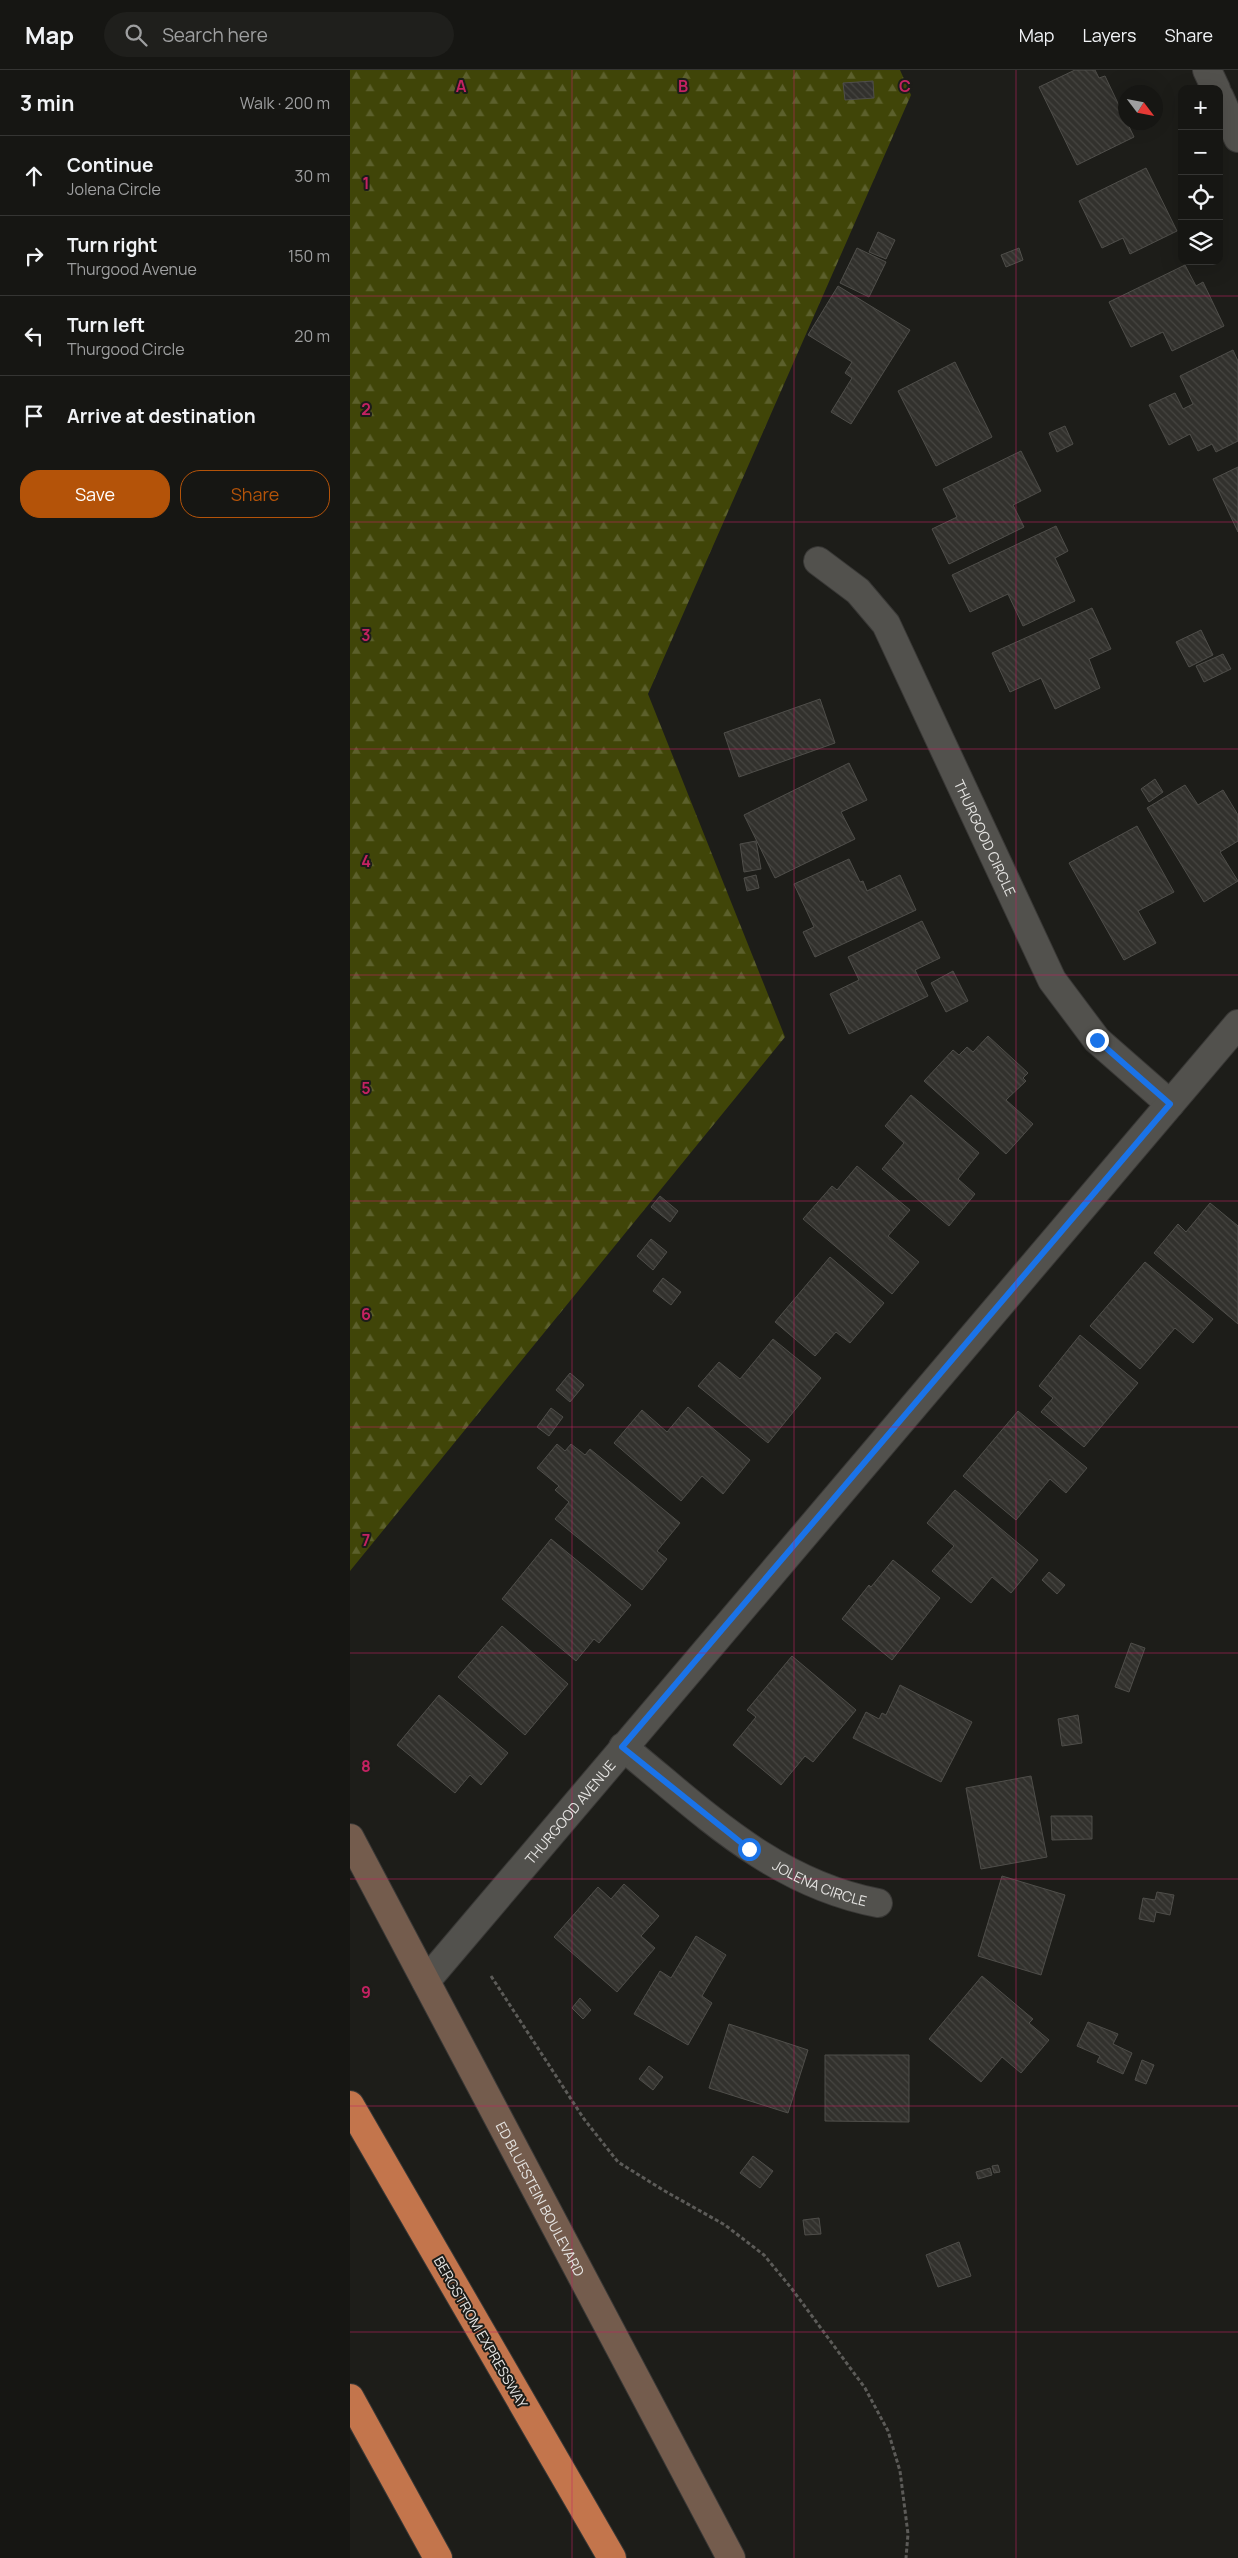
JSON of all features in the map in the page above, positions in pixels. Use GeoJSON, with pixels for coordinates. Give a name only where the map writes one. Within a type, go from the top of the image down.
{"type":"FeatureCollection","features":[{"type":"Feature","properties":{"kind":"highway","name":"BERGSTROM EXPRESSWAY"},"geometry":{"type":"LineString","coordinates":[[350,2105],[612,2558]]}},
{"type":"Feature","properties":{"kind":"highway"},"geometry":{"type":"LineString","coordinates":[[350,2398],[438,2558]]}},
{"type":"Feature","properties":{"kind":"main road","name":"ED BLUESTEIN BOULEVARD"},"geometry":{"type":"LineString","coordinates":[[350,1838],[732,2558]]}},
{"type":"Feature","properties":{"kind":"street"},"geometry":{"type":"LineString","coordinates":[[1208,70],[1214,85]]}},
{"type":"Feature","properties":{"kind":"street"},"geometry":{"type":"LineString","coordinates":[[1223,105],[1238,138]]}},
{"type":"Feature","properties":{"kind":"street","name":"THURGOOD CIRCLE"},"geometry":{"type":"LineString","coordinates":[[818,561],[858,591],[886,624],[1052,980],[1097,1040],[1170,1104]]}},
{"type":"Feature","properties":{"kind":"street","name":"THURGOOD AVENUE"},"geometry":{"type":"LineString","coordinates":[[426,1981],[622,1747],[1238,1024]]}},
{"type":"Feature","properties":{"kind":"street","name":"JOLENA CIRCLE"},"geometry":{"type":"LineString","coordinates":[[622,1747],[749,1849],[787,1872],[818,1886],[850,1897],[878,1902]]}},
{"type":"Feature","properties":{"kind":"path"},"geometry":{"type":"LineString","coordinates":[[491,1976],[584,2120],[618,2162],[725,2225],[764,2255],[792,2289],[866,2388],[888,2431],[900,2471],[908,2534],[906,2558]]}},
{"type":"Feature","properties":{"kind":"green space"},"geometry":{"type":"Polygon","coordinates":[[[350,70],[900,70],[911,95],[648,694],[785,1037],[350,1571],[350,70]]]}},
{"type":"Feature","properties":{"kind":"building"},"geometry":{"type":"Polygon","coordinates":[[[1075,70],[1095,70],[1099,78],[1105,76],[1118,103],[1118,130],[1131,130],[1134,137],[1077,165],[1039,87],[1075,70]]]}},
{"type":"Feature","properties":{"kind":"building"},"geometry":{"type":"Polygon","coordinates":[[[873,81],[874,98],[845,100],[843,83],[873,81]]]}},
{"type":"Feature","properties":{"kind":"building"},"geometry":{"type":"Polygon","coordinates":[[[1146,168],[1177,231],[1130,254],[1123,238],[1102,248],[1079,201],[1146,168]]]}},
{"type":"Feature","properties":{"kind":"building"},"geometry":{"type":"Polygon","coordinates":[[[878,232],[895,240],[886,259],[869,252],[878,232]]]}},
{"type":"Feature","properties":{"kind":"building"},"geometry":{"type":"Polygon","coordinates":[[[857,248],[886,262],[869,297],[840,283],[857,248]]]}},
{"type":"Feature","properties":{"kind":"building"},"geometry":{"type":"Polygon","coordinates":[[[1019,248],[1023,260],[1006,267],[1001,255],[1019,248]]]}},
{"type":"Feature","properties":{"kind":"building"},"geometry":{"type":"Polygon","coordinates":[[[1185,265],[1196,286],[1203,282],[1224,326],[1172,351],[1163,332],[1131,347],[1109,302],[1185,265]]]}},
{"type":"Feature","properties":{"kind":"building"},"geometry":{"type":"Polygon","coordinates":[[[838,286],[910,330],[851,424],[831,412],[852,378],[845,373],[852,362],[808,335],[838,286]]]}},
{"type":"Feature","properties":{"kind":"building"},"geometry":{"type":"Polygon","coordinates":[[[1233,350],[1238,361],[1238,441],[1216,452],[1212,444],[1198,451],[1190,434],[1169,445],[1149,405],[1175,393],[1183,409],[1193,404],[1180,376],[1233,350]]]}},
{"type":"Feature","properties":{"kind":"building"},"geometry":{"type":"Polygon","coordinates":[[[955,362],[992,437],[936,466],[898,391],[955,362]]]}},
{"type":"Feature","properties":{"kind":"building"},"geometry":{"type":"Polygon","coordinates":[[[1065,426],[1073,444],[1057,452],[1049,433],[1065,426]]]}},
{"type":"Feature","properties":{"kind":"building"},"geometry":{"type":"Polygon","coordinates":[[[1021,451],[1041,491],[1013,505],[1024,527],[949,564],[932,529],[957,517],[943,489],[1021,451]]]}},
{"type":"Feature","properties":{"kind":"building"},"geometry":{"type":"Polygon","coordinates":[[[1238,467],[1238,532],[1213,479],[1238,467]]]}},
{"type":"Feature","properties":{"kind":"building"},"geometry":{"type":"Polygon","coordinates":[[[1056,526],[1068,551],[1055,558],[1075,601],[1023,626],[1008,594],[970,612],[952,575],[1056,526]]]}},
{"type":"Feature","properties":{"kind":"building"},"geometry":{"type":"Polygon","coordinates":[[[1092,608],[1111,649],[1089,659],[1100,688],[1055,709],[1041,678],[1010,692],[992,653],[1092,608]]]}},
{"type":"Feature","properties":{"kind":"building"},"geometry":{"type":"Polygon","coordinates":[[[1201,630],[1213,655],[1189,667],[1176,642],[1201,630]]]}},
{"type":"Feature","properties":{"kind":"building"},"geometry":{"type":"Polygon","coordinates":[[[1223,654],[1231,669],[1204,682],[1196,666],[1223,654]]]}},
{"type":"Feature","properties":{"kind":"building"},"geometry":{"type":"Polygon","coordinates":[[[820,699],[835,743],[739,777],[724,733],[820,699]]]}},
{"type":"Feature","properties":{"kind":"building"},"geometry":{"type":"Polygon","coordinates":[[[849,763],[867,800],[841,812],[855,839],[775,878],[744,815],[849,763]]]}},
{"type":"Feature","properties":{"kind":"building"},"geometry":{"type":"Polygon","coordinates":[[[1155,779],[1163,792],[1149,802],[1141,789],[1155,779]]]}},
{"type":"Feature","properties":{"kind":"building"},"geometry":{"type":"Polygon","coordinates":[[[1185,785],[1198,805],[1223,790],[1238,815],[1238,841],[1220,852],[1238,881],[1204,902],[1147,808],[1185,785]]]}},
{"type":"Feature","properties":{"kind":"building"},"geometry":{"type":"Polygon","coordinates":[[[1137,826],[1174,892],[1138,911],[1156,943],[1124,960],[1069,863],[1137,826]]]}},
{"type":"Feature","properties":{"kind":"building"},"geometry":{"type":"Polygon","coordinates":[[[756,841],[761,869],[744,872],[740,844],[756,841]]]}},
{"type":"Feature","properties":{"kind":"building"},"geometry":{"type":"Polygon","coordinates":[[[849,859],[860,882],[863,881],[867,891],[900,875],[916,910],[815,957],[803,932],[814,927],[794,884],[849,859]]]}},
{"type":"Feature","properties":{"kind":"building"},"geometry":{"type":"Polygon","coordinates":[[[756,875],[759,888],[747,891],[744,878],[756,875]]]}},
{"type":"Feature","properties":{"kind":"building"},"geometry":{"type":"Polygon","coordinates":[[[922,921],[940,958],[915,970],[928,996],[849,1034],[830,994],[859,980],[848,957],[922,921]]]}},
{"type":"Feature","properties":{"kind":"building"},"geometry":{"type":"Polygon","coordinates":[[[953,971],[968,1001],[946,1012],[931,983],[953,971]]]}},
{"type":"Feature","properties":{"kind":"building"},"geometry":{"type":"Polygon","coordinates":[[[988,1036],[1028,1073],[1023,1078],[1026,1081],[1006,1100],[1033,1124],[1006,1154],[924,1081],[953,1050],[959,1055],[967,1047],[973,1052],[988,1036]]]}},
{"type":"Feature","properties":{"kind":"building"},"geometry":{"type":"Polygon","coordinates":[[[911,1095],[979,1153],[958,1179],[975,1194],[949,1226],[882,1169],[904,1143],[885,1126],[911,1095]]]}},
{"type":"Feature","properties":{"kind":"building"},"geometry":{"type":"Polygon","coordinates":[[[857,1166],[910,1210],[888,1236],[919,1262],[892,1294],[803,1219],[832,1186],[837,1190],[857,1166]]]}},
{"type":"Feature","properties":{"kind":"building"},"geometry":{"type":"Polygon","coordinates":[[[660,1196],[678,1211],[670,1222],[651,1207],[660,1196]]]}},
{"type":"Feature","properties":{"kind":"building"},"geometry":{"type":"Polygon","coordinates":[[[1210,1203],[1238,1226],[1238,1324],[1154,1253],[1178,1224],[1186,1232],[1210,1203]]]}},
{"type":"Feature","properties":{"kind":"building"},"geometry":{"type":"Polygon","coordinates":[[[651,1239],[667,1252],[653,1270],[637,1256],[651,1239]]]}},
{"type":"Feature","properties":{"kind":"building"},"geometry":{"type":"Polygon","coordinates":[[[830,1257],[884,1303],[850,1343],[836,1332],[815,1356],[775,1322],[830,1257]]]}},
{"type":"Feature","properties":{"kind":"building"},"geometry":{"type":"Polygon","coordinates":[[[1145,1262],[1213,1319],[1193,1343],[1175,1328],[1140,1369],[1090,1326],[1145,1262]]]}},
{"type":"Feature","properties":{"kind":"building"},"geometry":{"type":"Polygon","coordinates":[[[663,1278],[681,1292],[671,1305],[653,1291],[663,1278]]]}},
{"type":"Feature","properties":{"kind":"building"},"geometry":{"type":"Polygon","coordinates":[[[1080,1335],[1138,1383],[1084,1447],[1041,1412],[1053,1398],[1039,1386],[1080,1335]]]}},
{"type":"Feature","properties":{"kind":"building"},"geometry":{"type":"Polygon","coordinates":[[[773,1339],[821,1378],[768,1443],[698,1386],[719,1362],[740,1379],[773,1339]]]}},
{"type":"Feature","properties":{"kind":"building"},"geometry":{"type":"Polygon","coordinates":[[[570,1373],[584,1385],[570,1402],[556,1390],[570,1373]]]}},
{"type":"Feature","properties":{"kind":"building"},"geometry":{"type":"Polygon","coordinates":[[[688,1407],[750,1460],[723,1494],[702,1476],[681,1501],[614,1443],[642,1410],[667,1432],[688,1407]]]}},
{"type":"Feature","properties":{"kind":"building"},"geometry":{"type":"Polygon","coordinates":[[[551,1408],[563,1417],[549,1436],[537,1427],[551,1408]]]}},
{"type":"Feature","properties":{"kind":"building"},"geometry":{"type":"Polygon","coordinates":[[[1018,1411],[1087,1468],[1066,1493],[1050,1479],[1016,1520],[963,1476],[1018,1411]]]}},
{"type":"Feature","properties":{"kind":"building"},"geometry":{"type":"Polygon","coordinates":[[[557,1444],[565,1451],[571,1444],[585,1455],[590,1449],[680,1523],[657,1551],[667,1559],[642,1590],[555,1519],[569,1502],[555,1490],[559,1486],[537,1468],[557,1444]]]}},
{"type":"Feature","properties":{"kind":"building"},"geometry":{"type":"Polygon","coordinates":[[[955,1490],[1038,1560],[1011,1593],[992,1577],[971,1603],[932,1571],[954,1546],[927,1523],[955,1490]]]}},
{"type":"Feature","properties":{"kind":"building"},"geometry":{"type":"Polygon","coordinates":[[[551,1539],[631,1605],[599,1643],[594,1639],[576,1661],[502,1599],[551,1539]]]}},
{"type":"Feature","properties":{"kind":"building"},"geometry":{"type":"Polygon","coordinates":[[[893,1560],[940,1598],[892,1660],[842,1619],[869,1585],[871,1587],[893,1560]]]}},
{"type":"Feature","properties":{"kind":"building"},"geometry":{"type":"Polygon","coordinates":[[[1049,1572],[1065,1585],[1057,1594],[1042,1580],[1049,1572]]]}},
{"type":"Feature","properties":{"kind":"building"},"geometry":{"type":"Polygon","coordinates":[[[502,1626],[568,1684],[525,1735],[458,1677],[502,1626]]]}},
{"type":"Feature","properties":{"kind":"building"},"geometry":{"type":"Polygon","coordinates":[[[1131,1643],[1145,1648],[1129,1692],[1115,1687],[1131,1643]]]}},
{"type":"Feature","properties":{"kind":"building"},"geometry":{"type":"Polygon","coordinates":[[[792,1656],[856,1710],[813,1762],[805,1756],[781,1785],[733,1745],[756,1717],[747,1710],[792,1656]]]}},
{"type":"Feature","properties":{"kind":"building"},"geometry":{"type":"Polygon","coordinates":[[[900,1685],[972,1722],[941,1782],[853,1738],[866,1712],[879,1719],[882,1713],[886,1715],[900,1685]]]}},
{"type":"Feature","properties":{"kind":"building"},"geometry":{"type":"Polygon","coordinates":[[[439,1695],[508,1753],[481,1785],[470,1775],[455,1793],[397,1745],[439,1695]]]}},
{"type":"Feature","properties":{"kind":"building"},"geometry":{"type":"Polygon","coordinates":[[[1078,1715],[1082,1743],[1062,1746],[1058,1719],[1078,1715]]]}},
{"type":"Feature","properties":{"kind":"building"},"geometry":{"type":"Polygon","coordinates":[[[1031,1776],[1047,1857],[981,1869],[966,1788],[1031,1776]]]}},
{"type":"Feature","properties":{"kind":"building"},"geometry":{"type":"Polygon","coordinates":[[[1051,1816],[1092,1816],[1092,1839],[1052,1840],[1051,1816]]]}},
{"type":"Feature","properties":{"kind":"building"},"geometry":{"type":"Polygon","coordinates":[[[1002,1876],[1065,1895],[1041,1975],[978,1956],[1002,1876]]]}},
{"type":"Feature","properties":{"kind":"building"},"geometry":{"type":"Polygon","coordinates":[[[624,1884],[659,1916],[641,1936],[655,1948],[617,1992],[554,1937],[598,1887],[611,1899],[624,1884]]]}},
{"type":"Feature","properties":{"kind":"building"},"geometry":{"type":"Polygon","coordinates":[[[1157,1892],[1174,1895],[1170,1915],[1156,1912],[1154,1922],[1139,1919],[1143,1898],[1155,1900],[1157,1892]]]}},
{"type":"Feature","properties":{"kind":"building"},"geometry":{"type":"Polygon","coordinates":[[[696,1936],[726,1955],[702,1996],[712,2003],[688,2045],[634,2014],[660,1971],[671,1978],[696,1936]]]}},
{"type":"Feature","properties":{"kind":"building"},"geometry":{"type":"Polygon","coordinates":[[[982,1976],[1033,2019],[1029,2023],[1049,2040],[1021,2073],[1002,2057],[981,2082],[929,2039],[982,1976]]]}},
{"type":"Feature","properties":{"kind":"building"},"geometry":{"type":"Polygon","coordinates":[[[580,1998],[591,2010],[583,2019],[572,2008],[580,1998]]]}},
{"type":"Feature","properties":{"kind":"building"},"geometry":{"type":"Polygon","coordinates":[[[1088,2022],[1118,2034],[1113,2044],[1132,2053],[1123,2074],[1097,2062],[1100,2056],[1077,2046],[1088,2022]]]}},
{"type":"Feature","properties":{"kind":"building"},"geometry":{"type":"Polygon","coordinates":[[[729,2024],[808,2050],[788,2113],[709,2088],[729,2024]]]}},
{"type":"Feature","properties":{"kind":"building"},"geometry":{"type":"Polygon","coordinates":[[[825,2055],[909,2055],[909,2122],[825,2121],[825,2055]]]}},
{"type":"Feature","properties":{"kind":"building"},"geometry":{"type":"Polygon","coordinates":[[[1142,2060],[1154,2065],[1146,2084],[1135,2080],[1142,2060]]]}},
{"type":"Feature","properties":{"kind":"building"},"geometry":{"type":"Polygon","coordinates":[[[649,2066],[663,2077],[653,2090],[639,2079],[649,2066]]]}},
{"type":"Feature","properties":{"kind":"building"},"geometry":{"type":"Polygon","coordinates":[[[753,2156],[773,2171],[760,2188],[740,2173],[753,2156]]]}},
{"type":"Feature","properties":{"kind":"building"},"geometry":{"type":"Polygon","coordinates":[[[998,2165],[1000,2172],[994,2173],[992,2166],[998,2165]]]}},
{"type":"Feature","properties":{"kind":"building"},"geometry":{"type":"Polygon","coordinates":[[[990,2168],[992,2175],[978,2179],[976,2172],[990,2168]]]}},
{"type":"Feature","properties":{"kind":"building"},"geometry":{"type":"Polygon","coordinates":[[[819,2218],[821,2234],[805,2235],[803,2220],[819,2218]]]}},
{"type":"Feature","properties":{"kind":"building"},"geometry":{"type":"Polygon","coordinates":[[[959,2242],[971,2276],[938,2287],[926,2255],[959,2242]]]}},
{"type":"Feature","properties":{"kind":"route"},"geometry":{"type":"LineString","coordinates":[[749,1849],[622,1747],[1170,1104],[1097,1040]]}}]}
